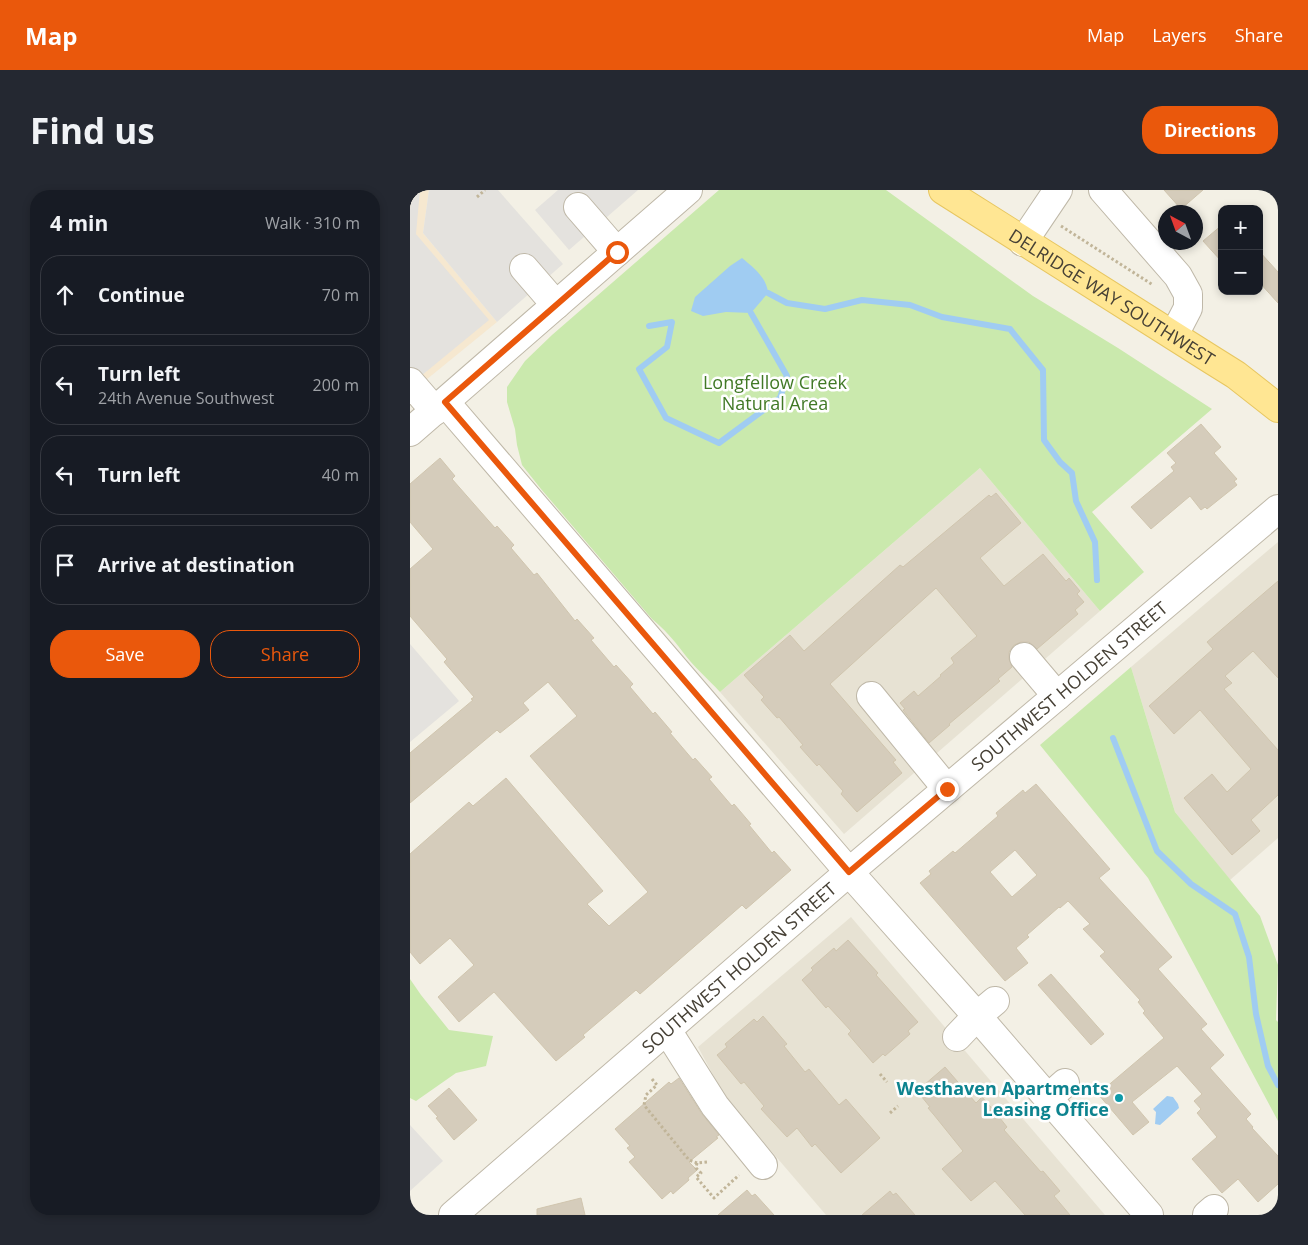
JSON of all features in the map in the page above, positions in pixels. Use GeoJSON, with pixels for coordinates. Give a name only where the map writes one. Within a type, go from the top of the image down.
{"type":"FeatureCollection","features":[{"type":"Feature","properties":{"kind":"main road","name":"DELRIDGE WAY SOUTHWEST"},"geometry":{"type":"LineString","coordinates":[[943,190],[1080,275],[1236,376],[1278,408]]}},
{"type":"Feature","properties":{"kind":"street"},"geometry":{"type":"LineString","coordinates":[[410,432],[688,190]]}},
{"type":"Feature","properties":{"kind":"street"},"geometry":{"type":"LineString","coordinates":[[1024,242],[1058,190]]}},
{"type":"Feature","properties":{"kind":"street"},"geometry":{"type":"LineString","coordinates":[[1103,190],[1178,276],[1188,294],[1188,308],[1174,336]]}},
{"type":"Feature","properties":{"kind":"street"},"geometry":{"type":"LineString","coordinates":[[578,207],[617,252]]}},
{"type":"Feature","properties":{"kind":"street"},"geometry":{"type":"LineString","coordinates":[[524,268],[556,305]]}},
{"type":"Feature","properties":{"kind":"street"},"geometry":{"type":"LineString","coordinates":[[410,382],[440,406],[849,872],[986,1008],[1056,1090],[1139,1212]]}},
{"type":"Feature","properties":{"kind":"street","name":"SOUTHWEST HOLDEN STREET"},"geometry":{"type":"LineString","coordinates":[[453,1215],[849,872],[1278,509]]}},
{"type":"Feature","properties":{"kind":"street"},"geometry":{"type":"LineString","coordinates":[[1024,656],[1057,696]]}},
{"type":"Feature","properties":{"kind":"street"},"geometry":{"type":"LineString","coordinates":[[871,696],[947,789]]}},
{"type":"Feature","properties":{"kind":"street"},"geometry":{"type":"LineString","coordinates":[[957,1038],[986,1008]]}},
{"type":"Feature","properties":{"kind":"street"},"geometry":{"type":"LineString","coordinates":[[668,1030],[715,1106],[751,1170]]}},
{"type":"Feature","properties":{"kind":"path"},"geometry":{"type":"LineString","coordinates":[[477,197],[485,190]]}},
{"type":"Feature","properties":{"kind":"path"},"geometry":{"type":"LineString","coordinates":[[1061,226],[1154,286]]}},
{"type":"Feature","properties":{"kind":"path"},"geometry":{"type":"LineString","coordinates":[[880,1074],[887,1082]]}},
{"type":"Feature","properties":{"kind":"path"},"geometry":{"type":"LineString","coordinates":[[652,1079],[657,1085],[646,1095],[644,1105],[689,1160],[697,1163],[707,1162]]}},
{"type":"Feature","properties":{"kind":"path"},"geometry":{"type":"LineString","coordinates":[[890,1113],[898,1106]]}},
{"type":"Feature","properties":{"kind":"path"},"geometry":{"type":"LineString","coordinates":[[697,1163],[696,1168],[701,1173],[696,1177],[714,1198],[751,1170]]}},
{"type":"Feature","properties":{"kind":"shaded area"},"geometry":{"type":"Polygon","coordinates":[[[410,190],[429,190],[423,233],[497,322],[410,393],[410,190]]]}},
{"type":"Feature","properties":{"kind":"shaded area"},"geometry":{"type":"Polygon","coordinates":[[[410,190],[420,190],[416,234],[489,320],[410,385],[410,190]]]}},
{"type":"Feature","properties":{"kind":"shaded area"},"geometry":{"type":"Polygon","coordinates":[[[429,190],[498,190],[563,264],[497,322],[423,233],[429,190]]]}},
{"type":"Feature","properties":{"kind":"shaded area"},"geometry":{"type":"Polygon","coordinates":[[[558,190],[638,190],[569,250],[535,210],[558,190]]]}},
{"type":"Feature","properties":{"kind":"shaded area"},"geometry":{"type":"Polygon","coordinates":[[[980,468],[1100,611],[844,834],[720,692],[980,468]]]}},
{"type":"Feature","properties":{"kind":"shaded area"},"geometry":{"type":"Polygon","coordinates":[[[1278,542],[1278,838],[1230,880],[1175,812],[1131,667],[1278,542]]]}},
{"type":"Feature","properties":{"kind":"shaded area"},"geometry":{"type":"Polygon","coordinates":[[[410,644],[459,701],[410,742],[410,644]]]}},
{"type":"Feature","properties":{"kind":"shaded area"},"geometry":{"type":"Polygon","coordinates":[[[851,917],[1105,1215],[826,1215],[725,1097],[698,1047],[851,917]]]}},
{"type":"Feature","properties":{"kind":"shaded area"},"geometry":{"type":"Polygon","coordinates":[[[410,1125],[443,1161],[410,1191],[410,1125]]]}},
{"type":"Feature","properties":{"kind":"green space","name":"Longfellow Creek Natural Area"},"geometry":{"type":"Polygon","coordinates":[[[719,190],[886,190],[1033,296],[1212,409],[1092,512],[1144,572],[1100,611],[980,468],[720,692],[652,619],[522,465],[515,429],[507,402],[507,387],[525,361],[552,335],[719,190]]]}},
{"type":"Feature","properties":{"kind":"green space"},"geometry":{"type":"Polygon","coordinates":[[[1131,667],[1175,812],[1260,916],[1278,965],[1276,1020],[1278,1022],[1278,1121],[1148,878],[1040,745],[1131,667]]]}},
{"type":"Feature","properties":{"kind":"green space"},"geometry":{"type":"Polygon","coordinates":[[[410,979],[449,1030],[493,1036],[486,1066],[456,1073],[416,1101],[410,1098],[410,979]]]}},
{"type":"Feature","properties":{"kind":"water"},"geometry":{"type":"Polygon","coordinates":[[[742,258],[762,278],[768,293],[751,313],[726,312],[703,316],[691,311],[695,297],[730,266],[742,258]]]}},
{"type":"Feature","properties":{"kind":"water"},"geometry":{"type":"Polygon","coordinates":[[[1167,1096],[1173,1097],[1179,1108],[1160,1125],[1155,1124],[1156,1112],[1153,1109],[1167,1096]]]}},
{"type":"Feature","properties":{"kind":"building"},"geometry":{"type":"Polygon","coordinates":[[[1164,190],[1203,190],[1186,205],[1177,205],[1164,190]]]}},
{"type":"Feature","properties":{"kind":"building"},"geometry":{"type":"Polygon","coordinates":[[[1218,228],[1218,258],[1203,241],[1218,228]]]}},
{"type":"Feature","properties":{"kind":"building"},"geometry":{"type":"Polygon","coordinates":[[[1263,255],[1278,272],[1278,303],[1263,286],[1263,255]]]}},
{"type":"Feature","properties":{"kind":"building"},"geometry":{"type":"Polygon","coordinates":[[[1201,424],[1221,447],[1214,453],[1237,479],[1234,481],[1237,485],[1207,509],[1205,507],[1201,510],[1190,496],[1151,529],[1131,507],[1174,471],[1171,467],[1176,463],[1167,453],[1201,424]]]}},
{"type":"Feature","properties":{"kind":"building"},"geometry":{"type":"Polygon","coordinates":[[[440,458],[455,476],[452,479],[495,528],[497,526],[514,545],[511,548],[534,575],[537,573],[575,621],[577,619],[594,638],[591,640],[614,667],[616,665],[633,684],[630,687],[653,714],[655,712],[693,760],[695,758],[712,777],[709,779],[732,806],[734,804],[772,853],[774,851],[791,870],[746,909],[742,905],[640,994],[636,990],[583,1035],[585,1037],[556,1061],[494,992],[459,1022],[438,997],[474,965],[450,938],[420,964],[410,952],[410,854],[469,802],[473,806],[506,778],[603,891],[587,904],[609,926],[648,892],[530,756],[577,716],[548,682],[523,703],[529,710],[500,733],[497,730],[410,803],[410,753],[473,700],[471,699],[474,697],[444,662],[447,659],[410,616],[410,569],[433,549],[410,522],[410,484],[440,458]]]}},
{"type":"Feature","properties":{"kind":"building"},"geometry":{"type":"Polygon","coordinates":[[[996,493],[1021,523],[980,558],[1004,586],[1043,554],[1066,581],[1069,578],[1080,591],[1077,594],[1084,602],[1075,610],[1078,614],[1037,649],[1029,642],[1021,642],[1014,645],[1009,652],[1012,667],[998,679],[1000,681],[929,743],[903,710],[905,709],[900,703],[914,691],[918,696],[941,676],[954,663],[951,658],[977,636],[936,588],[830,684],[896,760],[893,762],[902,773],[857,812],[841,794],[843,791],[819,764],[817,766],[800,747],[803,745],[779,717],[777,718],[761,700],[764,697],[744,675],[790,635],[804,651],[900,565],[903,567],[989,495],[991,497],[996,493]]]}},
{"type":"Feature","properties":{"kind":"building"},"geometry":{"type":"Polygon","coordinates":[[[1278,581],[1278,678],[1253,651],[1225,676],[1232,683],[1224,689],[1278,750],[1278,795],[1251,820],[1260,831],[1232,855],[1184,798],[1212,774],[1227,792],[1251,769],[1200,710],[1174,734],[1149,706],[1213,649],[1207,642],[1278,581]]]}},
{"type":"Feature","properties":{"kind":"building"},"geometry":{"type":"Polygon","coordinates":[[[1036,784],[1110,869],[1099,878],[1172,957],[1158,969],[1207,1024],[1201,1029],[1224,1055],[1210,1068],[1251,1114],[1246,1119],[1278,1156],[1278,1184],[1258,1202],[1238,1179],[1222,1193],[1192,1159],[1217,1137],[1197,1113],[1201,1109],[1194,1101],[1202,1094],[1177,1066],[1132,1102],[1149,1122],[1133,1135],[1098,1094],[1164,1038],[1143,1013],[1145,1011],[1138,1002],[1140,1000],[1100,956],[1105,952],[1083,929],[1090,924],[1068,901],[1027,935],[1029,937],[1016,948],[1028,963],[1005,981],[920,883],[931,874],[929,871],[953,851],[955,853],[998,816],[996,813],[1023,790],[1025,793],[1036,784]],[[1015,850],[990,872],[1012,897],[1037,875],[1015,850]]]}},
{"type":"Feature","properties":{"kind":"building"},"geometry":{"type":"Polygon","coordinates":[[[848,940],[918,1022],[908,1031],[910,1034],[885,1056],[883,1054],[873,1063],[848,1034],[851,1031],[828,1006],[826,1008],[802,980],[813,970],[811,968],[834,948],[836,951],[848,940]]]}},
{"type":"Feature","properties":{"kind":"building"},"geometry":{"type":"Polygon","coordinates":[[[1051,974],[1104,1034],[1091,1045],[1038,985],[1051,974]]]}},
{"type":"Feature","properties":{"kind":"building"},"geometry":{"type":"Polygon","coordinates":[[[763,1016],[787,1044],[784,1046],[805,1072],[809,1069],[839,1105],[846,1099],[880,1138],[841,1173],[815,1144],[812,1147],[797,1128],[787,1137],[761,1109],[764,1106],[744,1082],[741,1084],[717,1055],[727,1047],[725,1044],[754,1019],[757,1022],[763,1016]]]}},
{"type":"Feature","properties":{"kind":"building"},"geometry":{"type":"Polygon","coordinates":[[[945,1067],[976,1103],[982,1097],[996,1113],[1007,1127],[1004,1130],[1060,1191],[1054,1196],[1070,1215],[1025,1215],[995,1181],[971,1201],[942,1169],[963,1151],[928,1108],[930,1107],[917,1091],[945,1067]]]}},
{"type":"Feature","properties":{"kind":"building"},"geometry":{"type":"Polygon","coordinates":[[[679,1078],[702,1114],[719,1135],[716,1137],[718,1138],[689,1162],[697,1170],[688,1178],[689,1180],[673,1194],[671,1191],[662,1199],[629,1162],[635,1157],[627,1148],[630,1146],[615,1129],[669,1082],[671,1084],[679,1078]]]}},
{"type":"Feature","properties":{"kind":"building"},"geometry":{"type":"Polygon","coordinates":[[[449,1088],[477,1120],[454,1140],[428,1106],[449,1088]]]}},
{"type":"Feature","properties":{"kind":"building"},"geometry":{"type":"Polygon","coordinates":[[[747,1190],[752,1196],[755,1194],[774,1215],[718,1215],[747,1190]]]}},
{"type":"Feature","properties":{"kind":"building"},"geometry":{"type":"Polygon","coordinates":[[[890,1191],[893,1195],[896,1193],[915,1215],[862,1215],[890,1191]]]}},
{"type":"Feature","properties":{"kind":"building"},"geometry":{"type":"Polygon","coordinates":[[[581,1198],[585,1215],[537,1215],[537,1209],[581,1198]]]}},
{"type":"Feature","properties":{"kind":"waterway"},"geometry":{"type":"LineString","coordinates":[[768,293],[787,303],[825,309],[862,300],[910,305],[942,317],[1010,329],[1043,370],[1044,440],[1060,462],[1072,473],[1076,501],[1095,542],[1097,580]]}},
{"type":"Feature","properties":{"kind":"waterway"},"geometry":{"type":"LineString","coordinates":[[649,326],[672,322],[667,347],[639,369],[666,418],[719,443],[780,398],[787,376],[751,313]]}},
{"type":"Feature","properties":{"kind":"waterway"},"geometry":{"type":"LineString","coordinates":[[1113,738],[1157,851],[1191,884],[1235,914],[1249,957],[1256,1014],[1268,1066],[1278,1085]]}},
{"type":"Feature","properties":{"kind":"place","name":"Westhaven Apartments Leasing Office"},"geometry":{"type":"Point","coordinates":[1119,1098]}},
{"type":"Feature","properties":{"kind":"route"},"geometry":{"type":"LineString","coordinates":[[617,252],[445,402],[849,872],[947,789]]}}]}
